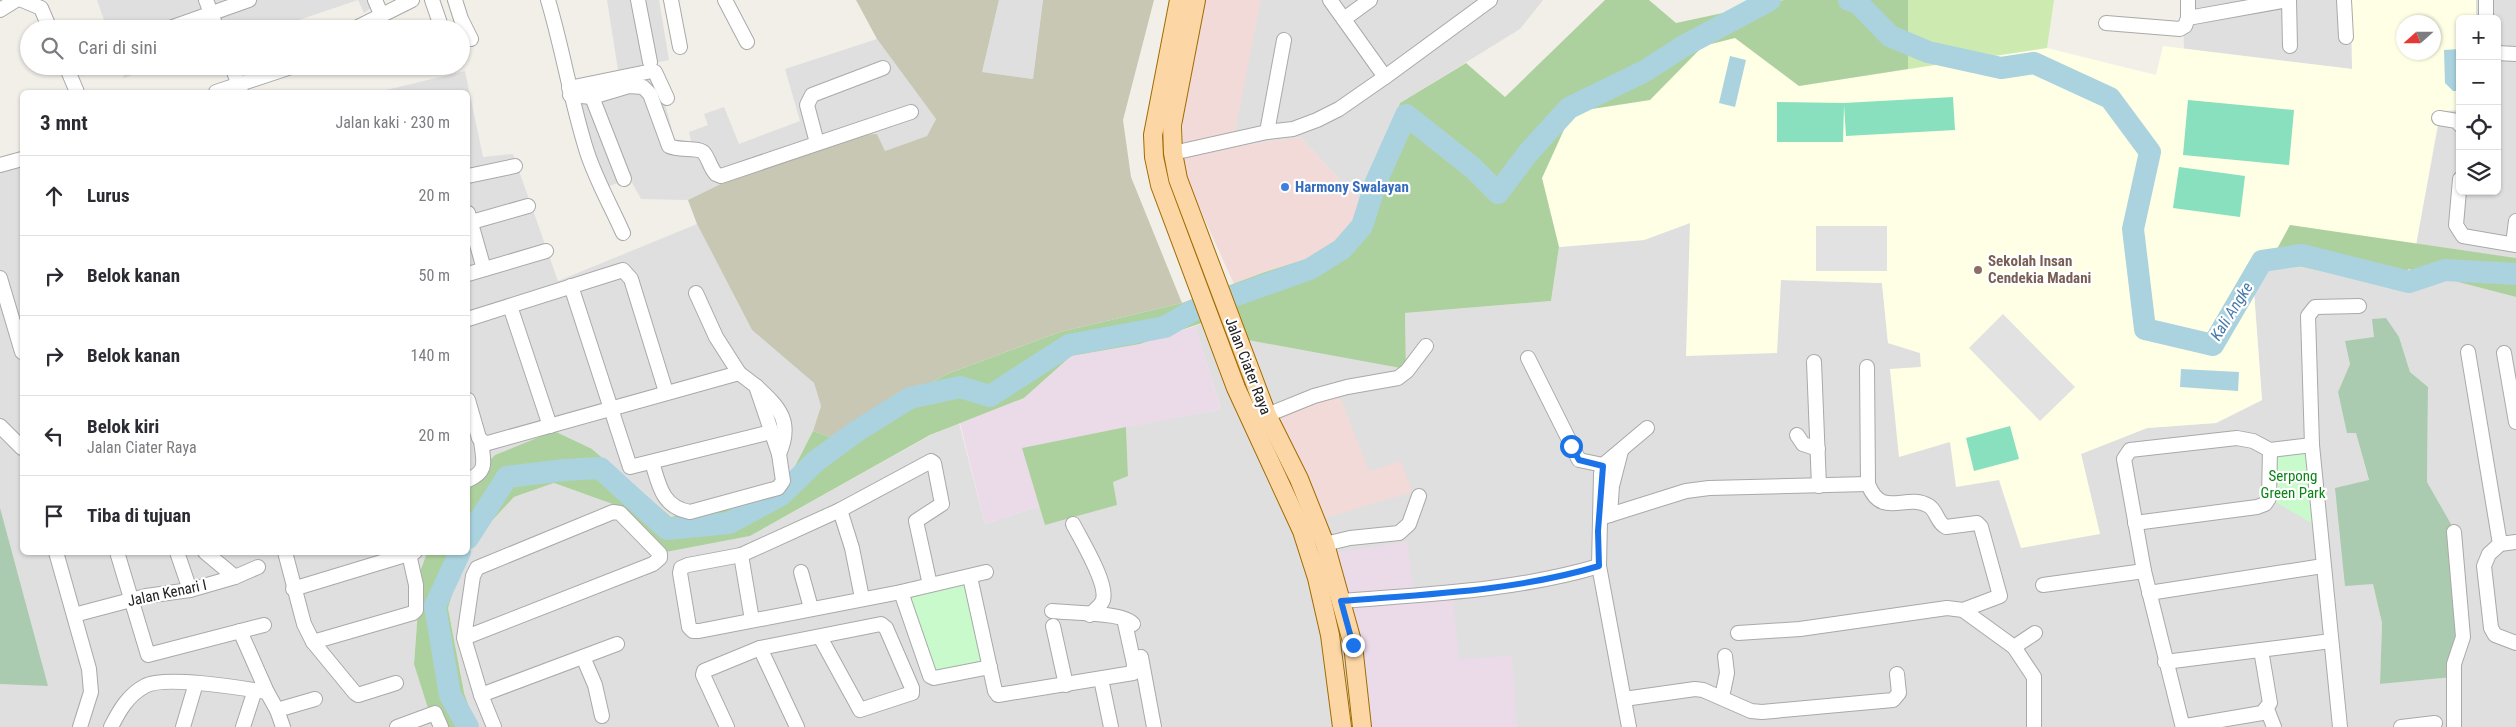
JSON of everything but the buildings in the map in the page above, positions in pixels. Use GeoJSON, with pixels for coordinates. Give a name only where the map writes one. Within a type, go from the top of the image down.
{"type":"FeatureCollection","features":[{"type":"Feature","properties":{"kind":"main road","name":"Jalan Ciater Raya"},"geometry":{"type":"LineString","coordinates":[[1179,0],[1153,135],[1154,157],[1160,185],[1207,283],[1230,322],[1266,415],[1298,479],[1325,544],[1353,645],[1362,727]]}},
{"type":"Feature","properties":{"kind":"main road","name":"Jalan Ciater Raya"},"geometry":{"type":"LineString","coordinates":[[1196,0],[1172,125],[1172,153],[1207,283],[1213,326],[1246,413],[1302,532],[1318,578],[1330,635],[1339,726]]}},
{"type":"Feature","properties":{"kind":"street"},"geometry":{"type":"LineString","coordinates":[[0,10],[16,0]]}},
{"type":"Feature","properties":{"kind":"street"},"geometry":{"type":"LineString","coordinates":[[22,0],[41,8],[46,20]]}},
{"type":"Feature","properties":{"kind":"street"},"geometry":{"type":"LineString","coordinates":[[183,20],[208,6],[249,0]]}},
{"type":"Feature","properties":{"kind":"street"},"geometry":{"type":"LineString","coordinates":[[375,0],[381,14]]}},
{"type":"Feature","properties":{"kind":"street"},"geometry":{"type":"LineString","coordinates":[[370,20],[412,0]]}},
{"type":"Feature","properties":{"kind":"street"},"geometry":{"type":"LineString","coordinates":[[432,0],[439,20]]}},
{"type":"Feature","properties":{"kind":"street"},"geometry":{"type":"LineString","coordinates":[[455,0],[461,20]]}},
{"type":"Feature","properties":{"kind":"street"},"geometry":{"type":"LineString","coordinates":[[548,0],[560,43],[569,92],[588,155],[623,233]]}},
{"type":"Feature","properties":{"kind":"street"},"geometry":{"type":"LineString","coordinates":[[638,0],[650,62]]}},
{"type":"Feature","properties":{"kind":"street"},"geometry":{"type":"LineString","coordinates":[[671,0],[680,48]]}},
{"type":"Feature","properties":{"kind":"street"},"geometry":{"type":"LineString","coordinates":[[726,0],[747,42]]}},
{"type":"Feature","properties":{"kind":"street"},"geometry":{"type":"LineString","coordinates":[[1330,0],[1385,77]]}},
{"type":"Feature","properties":{"kind":"street"},"geometry":{"type":"LineString","coordinates":[[1344,19],[1370,0]]}},
{"type":"Feature","properties":{"kind":"street"},"geometry":{"type":"LineString","coordinates":[[1172,153],[1267,132],[1293,129],[1317,120],[1339,109],[1490,0]]}},
{"type":"Feature","properties":{"kind":"street"},"geometry":{"type":"LineString","coordinates":[[2106,23],[2180,29],[2185,26],[2188,18],[2188,0]]}},
{"type":"Feature","properties":{"kind":"street"},"geometry":{"type":"LineString","coordinates":[[2188,18],[2289,0],[2290,46]]}},
{"type":"Feature","properties":{"kind":"street"},"geometry":{"type":"LineString","coordinates":[[2344,0],[2346,37]]}},
{"type":"Feature","properties":{"kind":"street"},"geometry":{"type":"LineString","coordinates":[[2486,0],[2486,15]]}},
{"type":"Feature","properties":{"kind":"street"},"geometry":{"type":"LineString","coordinates":[[208,6],[213,20]]}},
{"type":"Feature","properties":{"kind":"street"},"geometry":{"type":"LineString","coordinates":[[1267,132],[1284,40]]}},
{"type":"Feature","properties":{"kind":"street"},"geometry":{"type":"LineString","coordinates":[[2501,53],[2516,54]]}},
{"type":"Feature","properties":{"kind":"street"},"geometry":{"type":"LineString","coordinates":[[817,143],[807,106],[812,95],[883,68]]}},
{"type":"Feature","properties":{"kind":"street"},"geometry":{"type":"LineString","coordinates":[[569,92],[652,71],[655,72],[667,98]]}},
{"type":"Feature","properties":{"kind":"street"},"geometry":{"type":"LineString","coordinates":[[70,75],[76,90]]}},
{"type":"Feature","properties":{"kind":"street"},"geometry":{"type":"LineString","coordinates":[[235,75],[240,88],[272,75]]}},
{"type":"Feature","properties":{"kind":"street"},"geometry":{"type":"LineString","coordinates":[[569,92],[592,97],[629,86],[643,87],[650,94],[669,146],[677,150],[699,149],[704,153],[716,174],[721,176],[911,112]]}},
{"type":"Feature","properties":{"kind":"street"},"geometry":{"type":"LineString","coordinates":[[592,97],[624,179]]}},
{"type":"Feature","properties":{"kind":"street"},"geometry":{"type":"LineString","coordinates":[[2439,118],[2456,121]]}},
{"type":"Feature","properties":{"kind":"street"},"geometry":{"type":"LineString","coordinates":[[0,165],[20,160]]}},
{"type":"Feature","properties":{"kind":"street"},"geometry":{"type":"LineString","coordinates":[[470,176],[515,166]]}},
{"type":"Feature","properties":{"kind":"street"},"geometry":{"type":"LineString","coordinates":[[2459,195],[2456,225],[2458,231],[2463,236],[2515,245],[2516,221]]}},
{"type":"Feature","properties":{"kind":"street"},"geometry":{"type":"LineString","coordinates":[[470,220],[528,206]]}},
{"type":"Feature","properties":{"kind":"street"},"geometry":{"type":"LineString","coordinates":[[470,226],[484,269]]}},
{"type":"Feature","properties":{"kind":"street"},"geometry":{"type":"LineString","coordinates":[[470,273],[546,251]]}},
{"type":"Feature","properties":{"kind":"street"},"geometry":{"type":"LineString","coordinates":[[470,318],[623,270],[628,273],[666,392]]}},
{"type":"Feature","properties":{"kind":"street"},"geometry":{"type":"LineString","coordinates":[[0,278],[20,343]]}},
{"type":"Feature","properties":{"kind":"street"},"geometry":{"type":"LineString","coordinates":[[571,286],[630,467],[772,432]]}},
{"type":"Feature","properties":{"kind":"street"},"geometry":{"type":"LineString","coordinates":[[696,293],[716,337],[739,373],[772,401],[780,412],[786,428],[779,454]]}},
{"type":"Feature","properties":{"kind":"street"},"geometry":{"type":"LineString","coordinates":[[510,306],[550,426]]}},
{"type":"Feature","properties":{"kind":"street"},"geometry":{"type":"LineString","coordinates":[[2340,727],[2312,446],[2308,316],[2315,307],[2359,306]]}},
{"type":"Feature","properties":{"kind":"street"},"geometry":{"type":"LineString","coordinates":[[1266,415],[1314,396],[1347,387],[1398,378],[1407,371],[1426,346]]}},
{"type":"Feature","properties":{"kind":"street"},"geometry":{"type":"LineString","coordinates":[[2468,352],[2500,544]]}},
{"type":"Feature","properties":{"kind":"street"},"geometry":{"type":"LineString","coordinates":[[2504,353],[2516,422]]}},
{"type":"Feature","properties":{"kind":"street"},"geometry":{"type":"LineString","coordinates":[[1528,358],[1579,460],[1603,466]]}},
{"type":"Feature","properties":{"kind":"street"},"geometry":{"type":"LineString","coordinates":[[1814,362],[1819,486]]}},
{"type":"Feature","properties":{"kind":"street"},"geometry":{"type":"LineString","coordinates":[[1738,632],[1800,629],[1934,610],[1963,610],[2000,596],[1980,524],[1942,526],[1930,506],[1925,504],[1881,502],[1873,497],[1868,484],[1866,368]]}},
{"type":"Feature","properties":{"kind":"street"},"geometry":{"type":"LineString","coordinates":[[481,440],[488,443],[739,373]]}},
{"type":"Feature","properties":{"kind":"street"},"geometry":{"type":"LineString","coordinates":[[652,462],[668,503],[678,510],[690,512],[778,488],[783,481],[779,454],[756,386]]}},
{"type":"Feature","properties":{"kind":"street"},"geometry":{"type":"LineString","coordinates":[[470,406],[481,440],[483,469],[480,474],[470,479]]}},
{"type":"Feature","properties":{"kind":"street"},"geometry":{"type":"LineString","coordinates":[[0,426],[20,446]]}},
{"type":"Feature","properties":{"kind":"street"},"geometry":{"type":"LineString","coordinates":[[1603,466],[1647,428]]}},
{"type":"Feature","properties":{"kind":"street"},"geometry":{"type":"LineString","coordinates":[[1797,435],[1803,444],[1818,449]]}},
{"type":"Feature","properties":{"kind":"street"},"geometry":{"type":"LineString","coordinates":[[2261,650],[2270,703],[2267,709],[2262,712],[2186,726],[2179,720],[2144,571],[2124,459],[2130,450],[2237,438],[2253,442],[2270,450],[2312,446]]}},
{"type":"Feature","properties":{"kind":"street"},"geometry":{"type":"LineString","coordinates":[[2135,523],[2257,507],[2265,504],[2269,498],[2270,450]]}},
{"type":"Feature","properties":{"kind":"street"},"geometry":{"type":"LineString","coordinates":[[1621,451],[1605,516],[1599,566],[1629,727]]}},
{"type":"Feature","properties":{"kind":"street"},"geometry":{"type":"LineString","coordinates":[[930,585],[916,521],[942,504],[933,462],[928,461],[840,510],[742,555],[688,565],[682,568],[680,573],[689,627],[693,631],[901,592],[986,572]]}},
{"type":"Feature","properties":{"kind":"street"},"geometry":{"type":"LineString","coordinates":[[1603,466],[1605,516]]}},
{"type":"Feature","properties":{"kind":"street"},"geometry":{"type":"LineString","coordinates":[[1605,516],[1686,491],[1709,488],[1868,484]]}},
{"type":"Feature","properties":{"kind":"street"},"geometry":{"type":"LineString","coordinates":[[1325,544],[1350,538],[1399,533],[1409,524],[1419,496]]}},
{"type":"Feature","properties":{"kind":"street"},"geometry":{"type":"LineString","coordinates":[[840,510],[852,548],[862,598]]}},
{"type":"Feature","properties":{"kind":"street"},"geometry":{"type":"LineString","coordinates":[[464,638],[653,564],[660,558],[660,554],[620,513],[613,512],[477,568],[473,576],[464,638],[481,695],[494,727]]}},
{"type":"Feature","properties":{"kind":"street"},"geometry":{"type":"LineString","coordinates":[[1073,524],[1104,592],[1101,604],[1090,614]]}},
{"type":"Feature","properties":{"kind":"street"},"geometry":{"type":"LineString","coordinates":[[2454,532],[2463,637],[2454,664],[2454,727]]}},
{"type":"Feature","properties":{"kind":"street"},"geometry":{"type":"LineString","coordinates":[[2516,542],[2500,544],[2489,554],[2484,566],[2491,628],[2495,635],[2516,643]]}},
{"type":"Feature","properties":{"kind":"street"},"geometry":{"type":"LineString","coordinates":[[57,555],[91,681],[91,692],[80,727]]}},
{"type":"Feature","properties":{"kind":"street"},"geometry":{"type":"LineString","coordinates":[[118,555],[148,655],[264,625]]}},
{"type":"Feature","properties":{"kind":"street"},"geometry":{"type":"LineString","coordinates":[[178,555],[190,590]]}},
{"type":"Feature","properties":{"kind":"street"},"geometry":{"type":"LineString","coordinates":[[208,555],[235,577]]}},
{"type":"Feature","properties":{"kind":"street"},"geometry":{"type":"LineString","coordinates":[[286,555],[293,589],[304,624],[313,642],[358,695],[396,683]]}},
{"type":"Feature","properties":{"kind":"street"},"geometry":{"type":"LineString","coordinates":[[293,589],[405,555]]}},
{"type":"Feature","properties":{"kind":"street"},"geometry":{"type":"LineString","coordinates":[[313,642],[413,613],[416,610],[416,585],[412,555]]}},
{"type":"Feature","properties":{"kind":"street"},"geometry":{"type":"LineString","coordinates":[[742,555],[752,620]]}},
{"type":"Feature","properties":{"kind":"street"},"geometry":{"type":"LineString","coordinates":[[1341,601],[1495,588],[1558,578],[1599,566]]}},
{"type":"Feature","properties":{"kind":"street"},"geometry":{"type":"LineString","coordinates":[[2149,593],[2323,566]]}},
{"type":"Feature","properties":{"kind":"street","name":"Jalan Kenari I"},"geometry":{"type":"LineString","coordinates":[[74,615],[132,600],[190,590],[258,568]]}},
{"type":"Feature","properties":{"kind":"street"},"geometry":{"type":"LineString","coordinates":[[2044,585],[2144,571]]}},
{"type":"Feature","properties":{"kind":"street"},"geometry":{"type":"LineString","coordinates":[[801,572],[811,608]]}},
{"type":"Feature","properties":{"kind":"street"},"geometry":{"type":"LineString","coordinates":[[970,577],[995,691],[998,695],[1131,674],[1135,670],[1125,623]]}},
{"type":"Feature","properties":{"kind":"street"},"geometry":{"type":"LineString","coordinates":[[901,592],[930,676],[934,678],[990,667]]}},
{"type":"Feature","properties":{"kind":"street"},"geometry":{"type":"LineString","coordinates":[[1963,610],[2014,647],[2034,677],[2034,727]]}},
{"type":"Feature","properties":{"kind":"street"},"geometry":{"type":"LineString","coordinates":[[1052,611],[1128,619],[1133,624],[1154,727]]}},
{"type":"Feature","properties":{"kind":"street"},"geometry":{"type":"LineString","coordinates":[[727,727],[703,673],[760,648],[884,625],[912,688],[912,693],[860,710],[820,637]]}},
{"type":"Feature","properties":{"kind":"street"},"geometry":{"type":"LineString","coordinates":[[1053,626],[1066,685]]}},
{"type":"Feature","properties":{"kind":"street"},"geometry":{"type":"LineString","coordinates":[[240,632],[261,691],[278,710],[283,727]]}},
{"type":"Feature","properties":{"kind":"street"},"geometry":{"type":"LineString","coordinates":[[2014,647],[2035,633]]}},
{"type":"Feature","properties":{"kind":"street"},"geometry":{"type":"LineString","coordinates":[[2165,662],[2331,641]]}},
{"type":"Feature","properties":{"kind":"street"},"geometry":{"type":"LineString","coordinates":[[481,695],[617,644]]}},
{"type":"Feature","properties":{"kind":"street"},"geometry":{"type":"LineString","coordinates":[[760,648],[797,727]]}},
{"type":"Feature","properties":{"kind":"street"},"geometry":{"type":"LineString","coordinates":[[1722,697],[1727,673],[1725,656]]}},
{"type":"Feature","properties":{"kind":"street"},"geometry":{"type":"LineString","coordinates":[[583,657],[595,685],[602,716]]}},
{"type":"Feature","properties":{"kind":"street"},"geometry":{"type":"LineString","coordinates":[[1624,699],[1695,689],[1722,697],[1752,711],[1762,712],[1893,700],[1900,693],[1897,674]]}},
{"type":"Feature","properties":{"kind":"street"},"geometry":{"type":"LineString","coordinates":[[1101,679],[1111,727]]}},
{"type":"Feature","properties":{"kind":"street"},"geometry":{"type":"LineString","coordinates":[[111,727],[126,701],[146,685],[155,682],[196,683],[261,691]]}},
{"type":"Feature","properties":{"kind":"street"},"geometry":{"type":"LineString","coordinates":[[183,727],[196,683]]}},
{"type":"Feature","properties":{"kind":"street"},"geometry":{"type":"LineString","coordinates":[[243,727],[261,691]]}},
{"type":"Feature","properties":{"kind":"street"},"geometry":{"type":"LineString","coordinates":[[278,710],[315,699]]}},
{"type":"Feature","properties":{"kind":"street"},"geometry":{"type":"LineString","coordinates":[[2267,709],[2274,727]]}},
{"type":"Feature","properties":{"kind":"street"},"geometry":{"type":"LineString","coordinates":[[397,727],[435,713],[441,727]]}},
{"type":"Feature","properties":{"kind":"street"},"geometry":{"type":"LineString","coordinates":[[2406,727],[2435,723]]}},
{"type":"Feature","properties":{"kind":"shaded area"},"geometry":{"type":"Polygon","coordinates":[[[97,0],[358,0],[299,20],[104,20],[97,0]]]}},
{"type":"Feature","properties":{"kind":"shaded area"},"geometry":{"type":"Polygon","coordinates":[[[358,0],[381,0],[381,1],[364,13],[358,0]]]}},
{"type":"Feature","properties":{"kind":"shaded area"},"geometry":{"type":"Polygon","coordinates":[[[607,0],[659,0],[669,60],[618,70],[607,0]]]}},
{"type":"Feature","properties":{"kind":"shaded area"},"geometry":{"type":"Polygon","coordinates":[[[856,0],[999,0],[982,72],[1033,79],[1043,0],[1154,0],[1123,120],[1131,177],[1182,303],[1060,332],[947,374],[830,437],[813,431],[821,406],[814,383],[752,330],[697,224],[688,200],[741,174],[858,135],[877,134],[885,151],[927,136],[936,119],[877,39],[856,0]]]}},
{"type":"Feature","properties":{"kind":"shaded area"},"geometry":{"type":"Polygon","coordinates":[[[999,0],[1043,0],[1033,79],[982,72],[999,0]]]}},
{"type":"Feature","properties":{"kind":"shaded area"},"geometry":{"type":"Polygon","coordinates":[[[1205,0],[1543,0],[1520,29],[1400,103],[1363,205],[1300,137],[1232,147],[1205,0]]]}},
{"type":"Feature","properties":{"kind":"shaded area"},"geometry":{"type":"Polygon","coordinates":[[[1205,0],[1261,0],[1232,147],[1300,137],[1363,205],[1346,232],[1315,256],[1234,284],[1183,172],[1183,110],[1205,0]]]}},
{"type":"Feature","properties":{"kind":"shaded area"},"geometry":{"type":"Polygon","coordinates":[[[2183,0],[2351,0],[2352,69],[2184,49],[2183,0]]]}},
{"type":"Feature","properties":{"kind":"shaded area","name":"Sekolah Insan Cendekia Madani"},"geometry":{"type":"Polygon","coordinates":[[[2351,0],[2476,0],[2476,15],[2456,15],[2456,110],[2440,111],[2416,245],[2290,225],[2254,292],[2262,400],[2216,423],[2147,428],[2081,454],[2100,534],[2021,548],[1999,480],[1956,487],[1950,442],[1899,457],[1890,369],[1921,367],[1920,353],[1888,343],[1882,283],[1781,280],[1777,353],[1686,356],[1690,223],[1644,240],[1559,247],[1542,178],[1572,112],[1650,100],[1703,46],[1735,38],[1799,86],[2047,48],[2156,75],[2163,46],[2352,69],[2351,0]]]}},
{"type":"Feature","properties":{"kind":"shaded area"},"geometry":{"type":"Polygon","coordinates":[[[2476,0],[2516,0],[2516,258],[2416,245],[2441,111],[2456,110],[2456,195],[2501,195],[2501,15],[2476,15],[2476,0]]]}},
{"type":"Feature","properties":{"kind":"shaded area"},"geometry":{"type":"Polygon","coordinates":[[[877,39],[936,119],[927,136],[885,151],[877,134],[741,174],[688,200],[641,199],[630,179],[594,191],[570,115],[578,86],[648,72],[659,81],[676,145],[691,141],[689,132],[708,125],[704,114],[724,107],[739,144],[800,121],[785,69],[877,39]]]}},
{"type":"Feature","properties":{"kind":"shaded area"},"geometry":{"type":"Polygon","coordinates":[[[448,75],[466,75],[469,90],[386,90],[448,75]]]}},
{"type":"Feature","properties":{"kind":"shaded area"},"geometry":{"type":"Polygon","coordinates":[[[470,95],[483,157],[513,154],[558,281],[697,224],[752,330],[814,383],[821,406],[813,431],[793,470],[753,498],[671,517],[592,449],[470,481],[470,95]]]}},
{"type":"Feature","properties":{"kind":"shaded area"},"geometry":{"type":"Polygon","coordinates":[[[20,165],[20,555],[426,555],[421,570],[414,664],[456,651],[448,608],[464,555],[470,555],[470,541],[514,497],[554,483],[618,506],[666,552],[750,536],[931,435],[959,423],[985,524],[1040,506],[1045,525],[1113,481],[1128,475],[1126,427],[1221,409],[1195,326],[1238,311],[1406,369],[1405,313],[1551,301],[1559,247],[1644,240],[1690,223],[1781,280],[1882,283],[1888,343],[1920,353],[1921,367],[1890,370],[1950,442],[1999,479],[2100,534],[2081,454],[2147,428],[2216,423],[2262,400],[2254,292],[2271,260],[2399,288],[2408,269],[2516,297],[2516,727],[0,727],[0,172],[20,165]],[[2374,337],[2350,364],[2338,392],[2348,433],[2356,433],[2369,481],[2345,585],[2373,583],[2382,623],[2380,684],[2452,677],[2460,652],[2451,524],[2427,482],[2428,387],[2410,372],[2399,337],[2374,337]]]}},
{"type":"Feature","properties":{"kind":"shaded area"},"geometry":{"type":"Polygon","coordinates":[[[1816,226],[1887,226],[1887,271],[1816,271],[1816,226]]]}},
{"type":"Feature","properties":{"kind":"shaded area"},"geometry":{"type":"Polygon","coordinates":[[[2003,314],[2075,387],[2040,421],[1969,348],[2003,314]]]}},
{"type":"Feature","properties":{"kind":"shaded area"},"geometry":{"type":"Polygon","coordinates":[[[2386,318],[2399,337],[2410,372],[2428,387],[2427,482],[2451,524],[2464,641],[2460,652],[2463,661],[2453,677],[2380,684],[2382,623],[2373,584],[2345,586],[2335,488],[2369,480],[2356,433],[2347,433],[2338,392],[2350,364],[2345,341],[2374,337],[2372,319],[2386,318]]]}},
{"type":"Feature","properties":{"kind":"shaded area"},"geometry":{"type":"Polygon","coordinates":[[[1195,326],[1221,409],[1023,448],[1040,506],[985,524],[960,423],[1024,398],[1071,356],[1140,344],[1195,326]]]}},
{"type":"Feature","properties":{"kind":"shaded area"},"geometry":{"type":"Polygon","coordinates":[[[1335,384],[1369,471],[1401,461],[1412,492],[1318,520],[1273,413],[1335,384]]]}},
{"type":"Feature","properties":{"kind":"shaded area"},"geometry":{"type":"Polygon","coordinates":[[[0,508],[48,686],[0,684],[0,508]]]}},
{"type":"Feature","properties":{"kind":"shaded area"},"geometry":{"type":"Polygon","coordinates":[[[1407,542],[1414,592],[1452,589],[1459,659],[1512,656],[1517,727],[1361,727],[1328,554],[1407,542]]]}},
{"type":"Feature","properties":{"kind":"green space"},"geometry":{"type":"Polygon","coordinates":[[[1605,0],[1649,0],[1676,23],[1784,0],[1908,0],[1908,69],[1799,86],[1735,38],[1703,46],[1650,100],[1572,112],[1542,178],[1559,247],[1551,301],[1405,313],[1406,369],[1248,340],[1237,311],[1140,344],[1071,356],[1024,398],[930,435],[750,536],[666,552],[618,506],[554,483],[514,497],[470,544],[470,480],[495,455],[554,431],[592,449],[671,517],[753,498],[793,470],[813,431],[830,437],[947,374],[1060,332],[1182,303],[1265,272],[1315,256],[1346,232],[1363,205],[1400,103],[1466,63],[1505,97],[1605,0]]]}},
{"type":"Feature","properties":{"kind":"green space"},"geometry":{"type":"Polygon","coordinates":[[[1908,0],[2054,0],[2047,48],[1908,69],[1908,0]]]}},
{"type":"Feature","properties":{"kind":"green space"},"geometry":{"type":"Polygon","coordinates":[[[1953,97],[1955,130],[1846,136],[1844,105],[1843,142],[1777,142],[1777,102],[1844,103],[1953,97]]]}},
{"type":"Feature","properties":{"kind":"green space"},"geometry":{"type":"Polygon","coordinates":[[[2188,100],[2294,110],[2289,165],[2183,155],[2188,100]]]}},
{"type":"Feature","properties":{"kind":"green space"},"geometry":{"type":"Polygon","coordinates":[[[2179,167],[2245,176],[2240,217],[2173,208],[2179,167]]]}},
{"type":"Feature","properties":{"kind":"green space"},"geometry":{"type":"Polygon","coordinates":[[[2290,225],[2516,258],[2516,297],[2408,269],[2399,288],[2271,260],[2290,225]]]}},
{"type":"Feature","properties":{"kind":"green space"},"geometry":{"type":"Polygon","coordinates":[[[2010,426],[2019,459],[1974,471],[1966,438],[2010,426]]]}},
{"type":"Feature","properties":{"kind":"green space"},"geometry":{"type":"Polygon","coordinates":[[[1126,427],[1128,476],[1113,482],[1117,505],[1045,525],[1022,448],[1126,427]]]}},
{"type":"Feature","properties":{"kind":"green space","name":"Serpong Green Park"},"geometry":{"type":"Polygon","coordinates":[[[2312,445],[2320,528],[2269,498],[2270,450],[2312,445]]]}},
{"type":"Feature","properties":{"kind":"green space"},"geometry":{"type":"Polygon","coordinates":[[[426,555],[464,555],[448,608],[464,693],[476,727],[434,727],[414,664],[421,569],[426,555]]]}},
{"type":"Feature","properties":{"kind":"green space"},"geometry":{"type":"Polygon","coordinates":[[[974,576],[990,667],[934,678],[901,592],[974,576]]]}},
{"type":"Feature","properties":{"kind":"water"},"geometry":{"type":"Polygon","coordinates":[[[2456,49],[2456,91],[2453,91],[2445,83],[2444,50],[2456,49]]]}},
{"type":"Feature","properties":{"kind":"water"},"geometry":{"type":"Polygon","coordinates":[[[1730,56],[1746,60],[1735,107],[1719,103],[1730,56]]]}},
{"type":"Feature","properties":{"kind":"water"},"geometry":{"type":"Polygon","coordinates":[[[2181,369],[2239,372],[2238,391],[2180,387],[2181,369]]]}},
{"type":"Feature","properties":{"kind":"waterway"},"geometry":{"type":"LineString","coordinates":[[470,535],[507,477],[600,468],[667,529],[729,523],[781,495],[816,461],[857,431],[910,398],[960,387],[990,396],[1069,345],[1165,327],[1194,310],[1310,269],[1342,249],[1362,226],[1376,182],[1406,115],[1473,168],[1498,193],[1528,153],[1569,108],[1645,71],[1682,47],[1770,0]]}},
{"type":"Feature","properties":{"kind":"waterway","name":"Kali Angke"},"geometry":{"type":"LineString","coordinates":[[1849,0],[1857,2],[1890,36],[1928,52],[2001,68],[2034,63],[2110,98],[2150,152],[2133,229],[2145,329],[2213,345],[2262,261],[2302,255],[2409,282],[2445,270],[2516,274]]}},
{"type":"Feature","properties":{"kind":"waterway"},"geometry":{"type":"LineString","coordinates":[[459,555],[435,606],[450,695],[468,727]]}},
{"type":"Feature","properties":{"kind":"place","name":"Harmony Swalayan"},"geometry":{"type":"Point","coordinates":[1285,187]}},
{"type":"Feature","properties":{"kind":"place","name":"Sekolah Insan Cendekia Madani"},"geometry":{"type":"Point","coordinates":[1978,270]}},
{"type":"Feature","properties":{"kind":"route"},"geometry":{"type":"LineString","coordinates":[[1353,645],[1341,601],[1526,584],[1558,578],[1599,566],[1598,531],[1603,466],[1579,460],[1571,446]]}}]}
